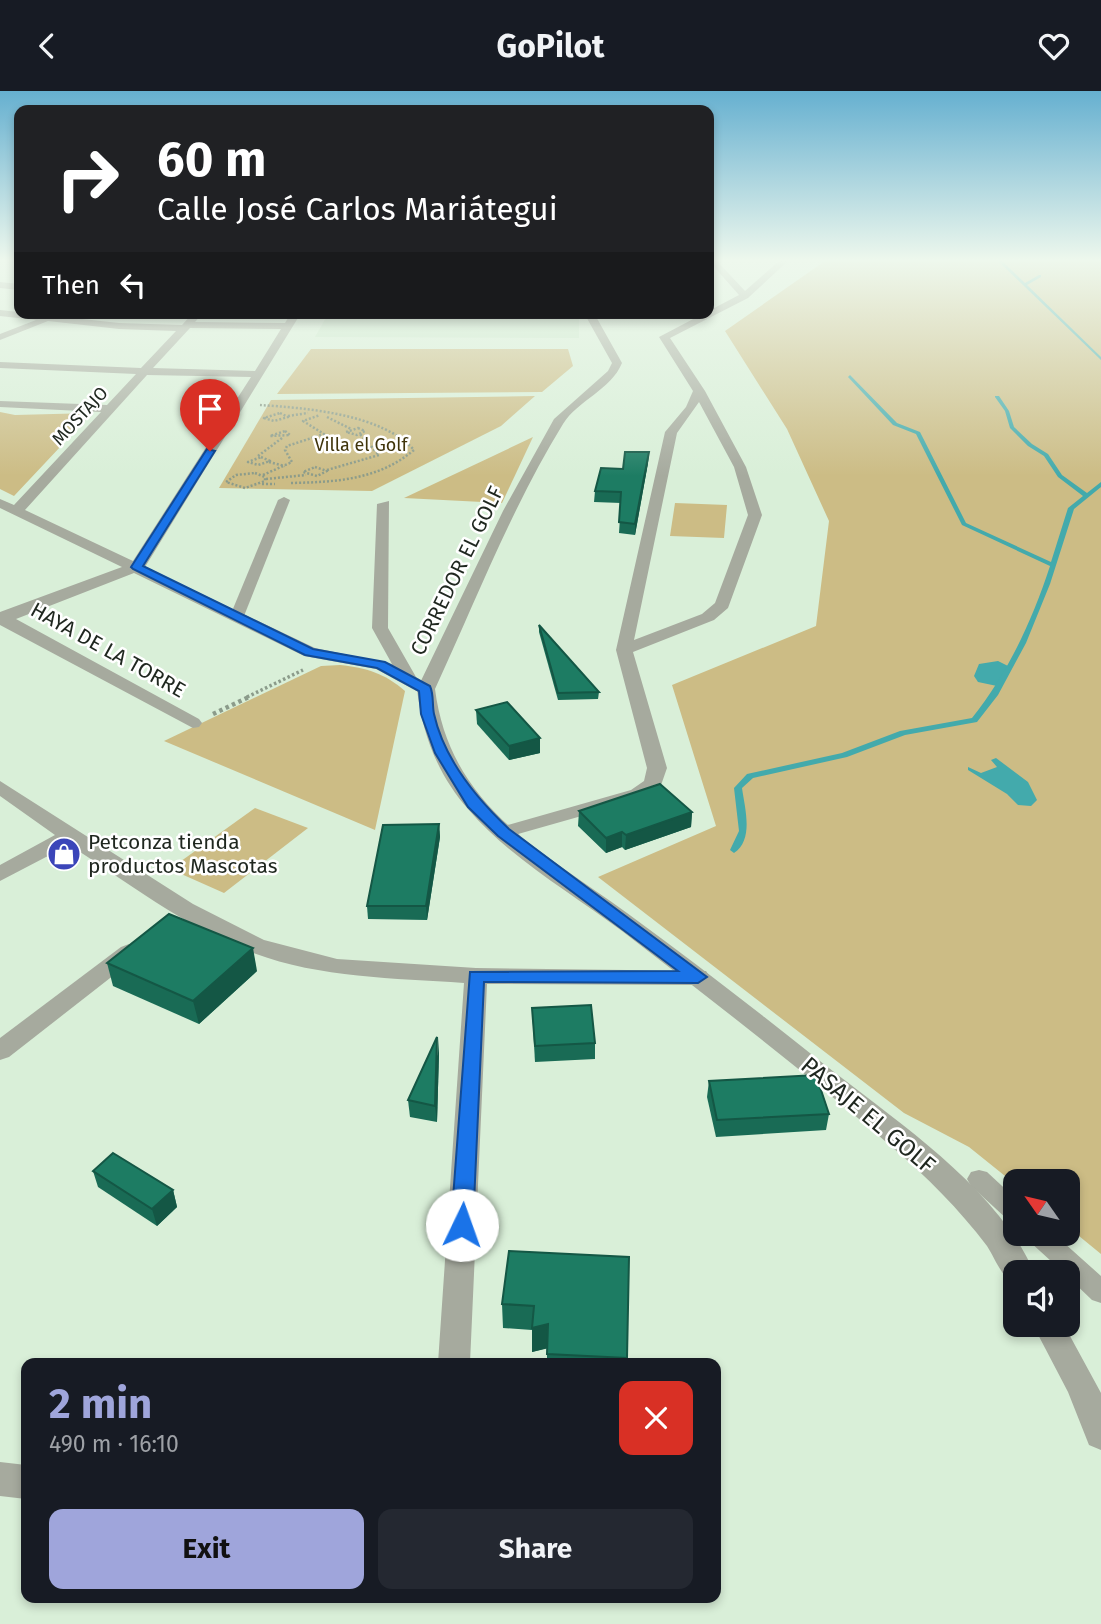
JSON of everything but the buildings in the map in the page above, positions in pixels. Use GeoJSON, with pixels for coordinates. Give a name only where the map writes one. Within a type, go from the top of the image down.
{"type":"FeatureCollection","features":[{"type":"Feature","properties":{"kind":"street","name":"MOSTAJO"},"geometry":{"type":"LineString","coordinates":[[16,511],[180,333]]}},
{"type":"Feature","properties":{"kind":"street"},"geometry":{"type":"LineString","coordinates":[[1,619],[137,567],[284,333]]}},
{"type":"Feature","properties":{"kind":"street","name":"CORREDOR EL GOLF"},"geometry":{"type":"LineString","coordinates":[[600,333],[617,363],[613,372],[560,419],[510,511],[426,689],[427,714],[442,753],[474,804],[504,832],[698,977]]}},
{"type":"Feature","properties":{"kind":"street"},"geometry":{"type":"LineString","coordinates":[[624,650],[708,617],[722,605],[755,515],[740,467],[699,391],[664,337],[672,333]]}},
{"type":"Feature","properties":{"kind":"street"},"geometry":{"type":"LineString","coordinates":[[0,365],[258,374]]}},
{"type":"Feature","properties":{"kind":"street"},"geometry":{"type":"LineString","coordinates":[[504,832],[638,794],[653,784],[657,768],[624,650],[671,432],[691,408],[699,391]]}},
{"type":"Feature","properties":{"kind":"street"},"geometry":{"type":"LineString","coordinates":[[0,404],[110,409]]}},
{"type":"Feature","properties":{"kind":"street"},"geometry":{"type":"LineString","coordinates":[[0,503],[310,652],[381,665],[426,689]]}},
{"type":"Feature","properties":{"kind":"street"},"geometry":{"type":"LineString","coordinates":[[384,504],[380,628],[409,680]]}},
{"type":"Feature","properties":{"kind":"street","name":"HAYA DE LA TORRE"},"geometry":{"type":"LineString","coordinates":[[1,619],[193,723]]}},
{"type":"Feature","properties":{"kind":"street"},"geometry":{"type":"LineString","coordinates":[[0,787],[69,836],[186,909],[256,946],[337,967],[476,976],[698,977]]}},
{"type":"Feature","properties":{"kind":"street"},"geometry":{"type":"LineString","coordinates":[[0,874],[69,836]]}},
{"type":"Feature","properties":{"kind":"street"},"geometry":{"type":"LineString","coordinates":[[0,1051],[186,909]]}},
{"type":"Feature","properties":{"kind":"street"},"geometry":{"type":"LineString","coordinates":[[454,1358],[476,976]]}},
{"type":"Feature","properties":{"kind":"street","name":"PASAJE EL GOLF"},"geometry":{"type":"LineString","coordinates":[[698,977],[887,1128],[975,1208],[1011,1260]]}},
{"type":"Feature","properties":{"kind":"street"},"geometry":{"type":"LineString","coordinates":[[1055,1337],[1082,1386],[1101,1434]]}},
{"type":"Feature","properties":{"kind":"street"},"geometry":{"type":"LineString","coordinates":[[0,1479],[21,1481]]}},
{"type":"Feature","properties":{"kind":"lane"},"geometry":{"type":"LineString","coordinates":[[237,616],[284,500]]}},
{"type":"Feature","properties":{"kind":"lane"},"geometry":{"type":"LineString","coordinates":[[979,1179],[1003,1201]]}},
{"type":"Feature","properties":{"kind":"lane"},"geometry":{"type":"LineString","coordinates":[[1051,1246],[1101,1292]]}},
{"type":"Feature","properties":{"kind":"path"},"geometry":{"type":"LineString","coordinates":[[240,404],[285,406],[385,429],[402,437],[414,450],[401,463],[372,475],[341,482],[262,484],[243,488],[231,486],[226,482],[231,477],[249,473],[265,477],[321,475],[327,470]]}},
{"type":"Feature","properties":{"kind":"path"},"geometry":{"type":"LineString","coordinates":[[288,416],[277,413],[264,418],[278,421],[288,416],[308,413],[320,415],[351,429],[365,430],[360,434],[379,455],[327,470],[311,468],[304,471],[306,475]]}},
{"type":"Feature","properties":{"kind":"path"},"geometry":{"type":"LineString","coordinates":[[262,484],[265,477],[292,462],[285,450],[287,446],[324,434],[323,431],[303,422],[320,415]]}},
{"type":"Feature","properties":{"kind":"path"},"geometry":{"type":"LineString","coordinates":[[283,438],[270,435],[282,431],[291,434],[258,457],[247,461],[252,464],[269,462],[285,466]]}},
{"type":"Feature","properties":{"kind":"path"},"geometry":{"type":"LineString","coordinates":[[258,457],[269,458],[269,462]]}},
{"type":"Feature","properties":{"kind":"path"},"geometry":{"type":"LineString","coordinates":[[249,473],[252,464]]}},
{"type":"Feature","properties":{"kind":"path"},"geometry":{"type":"LineString","coordinates":[[193,723],[330,657]]}},
{"type":"Feature","properties":{"kind":"shaded area"},"geometry":{"type":"Polygon","coordinates":[[[318,333],[579,333],[579,338],[315,337],[318,333]]]}},
{"type":"Feature","properties":{"kind":"green space"},"geometry":{"type":"Polygon","coordinates":[[[726,333],[1101,333],[1101,1254],[1080,1237],[1080,1169],[1003,1169],[1003,1174],[969,1147],[904,1113],[598,877],[716,826],[672,685],[816,626],[829,521],[787,429],[726,333]]]}},
{"type":"Feature","properties":{"kind":"green space","name":"Villa el Golf"},"geometry":{"type":"Polygon","coordinates":[[[311,349],[568,349],[573,366],[542,392],[277,394],[311,349]]]}},
{"type":"Feature","properties":{"kind":"green space","name":"Villa el Golf"},"geometry":{"type":"Polygon","coordinates":[[[535,396],[501,426],[372,491],[219,488],[271,400],[535,396]]]}},
{"type":"Feature","properties":{"kind":"green space"},"geometry":{"type":"Polygon","coordinates":[[[0,412],[15,415],[92,413],[14,496],[0,489],[0,412]]]}},
{"type":"Feature","properties":{"kind":"green space"},"geometry":{"type":"Polygon","coordinates":[[[533,437],[502,503],[404,498],[533,437]]]}},
{"type":"Feature","properties":{"kind":"green space"},"geometry":{"type":"Polygon","coordinates":[[[675,503],[727,505],[724,538],[670,536],[675,503]]]}},
{"type":"Feature","properties":{"kind":"green space"},"geometry":{"type":"Polygon","coordinates":[[[340,665],[375,672],[405,691],[375,830],[164,741],[321,666],[340,665]]]}},
{"type":"Feature","properties":{"kind":"green space"},"geometry":{"type":"Polygon","coordinates":[[[255,808],[308,828],[224,893],[170,869],[255,808]]]}},
{"type":"Feature","properties":{"kind":"water"},"geometry":{"type":"Polygon","coordinates":[[[998,661],[1008,666],[997,686],[978,682],[974,676],[979,664],[998,661]]]}},
{"type":"Feature","properties":{"kind":"water"},"geometry":{"type":"Polygon","coordinates":[[[996,758],[1028,782],[1037,800],[1031,806],[1018,805],[1007,794],[968,770],[968,767],[981,773],[997,767],[991,760],[996,758]]]}},
{"type":"Feature","properties":{"kind":"waterway"},"geometry":{"type":"LineString","coordinates":[[1074,333],[1101,359]]}},
{"type":"Feature","properties":{"kind":"waterway"},"geometry":{"type":"LineString","coordinates":[[850,376],[895,424],[918,433],[964,524],[1052,565]]}},
{"type":"Feature","properties":{"kind":"waterway"},"geometry":{"type":"LineString","coordinates":[[997,397],[1007,411],[1012,427],[1030,445],[1046,455],[1060,476],[1086,495]]}},
{"type":"Feature","properties":{"kind":"waterway"},"geometry":{"type":"LineString","coordinates":[[734,850],[743,831],[738,788],[750,776],[844,755],[903,733],[974,720],[994,695],[1023,643],[1047,584],[1071,508],[1101,484]]}},
{"type":"Feature","properties":{"kind":"place","name":"Petconza tienda productos Mascotas"},"geometry":{"type":"Point","coordinates":[64,854]}},
{"type":"Feature","properties":{"kind":"route"},"geometry":{"type":"LineString","coordinates":[[210,451],[137,567],[310,652],[381,665],[426,689],[427,714],[442,753],[474,804],[504,832],[698,977],[476,976],[462,1225]]}}]}
